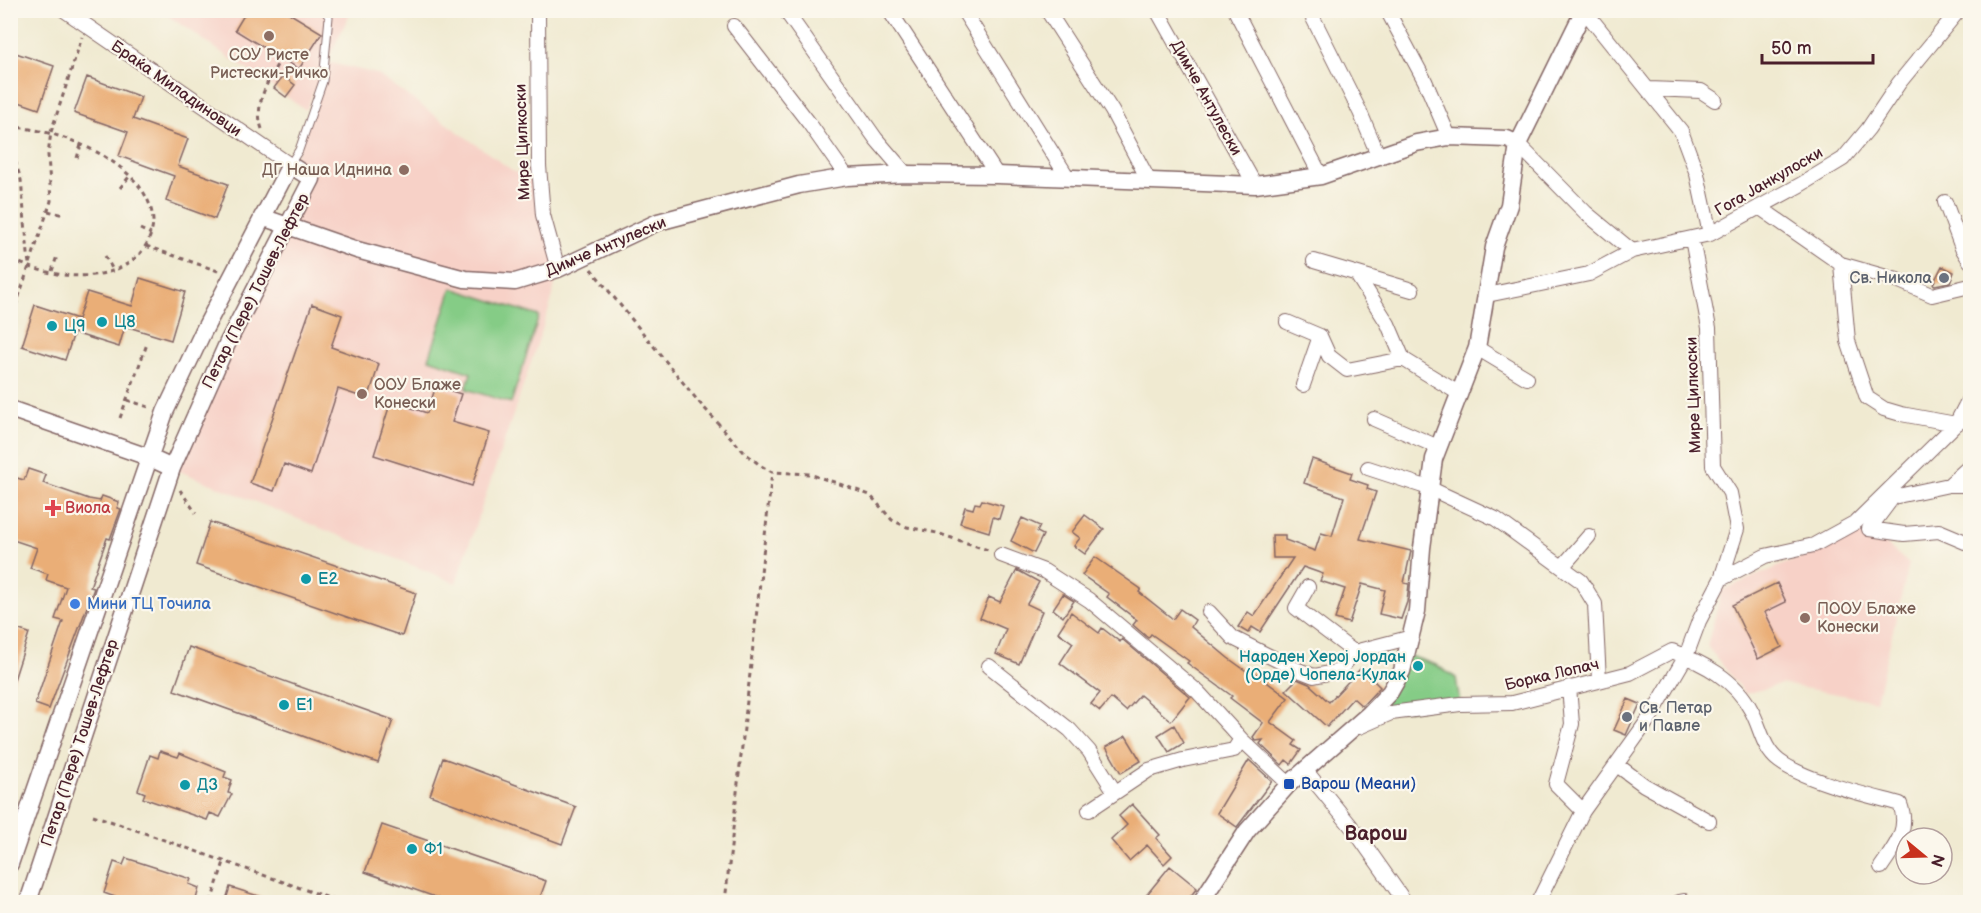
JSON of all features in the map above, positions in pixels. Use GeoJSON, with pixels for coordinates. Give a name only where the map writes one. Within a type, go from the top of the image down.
{"type":"FeatureCollection","features":[{"type":"Feature","properties":{"kind":"street","name":"Браќа Миладиновци"},"geometry":{"type":"LineString","coordinates":[[64,10],[272,155],[290,165]]}},
{"type":"Feature","properties":{"kind":"street","name":"Мире Цилкоски"},"geometry":{"type":"LineString","coordinates":[[538,10],[539,166],[543,214],[558,269]]}},
{"type":"Feature","properties":{"kind":"street"},"geometry":{"type":"LineString","coordinates":[[785,10],[876,139],[906,174]]}},
{"type":"Feature","properties":{"kind":"street"},"geometry":{"type":"LineString","coordinates":[[889,10],[998,175]]}},
{"type":"Feature","properties":{"kind":"street"},"geometry":{"type":"LineString","coordinates":[[963,10],[1068,178]]}},
{"type":"Feature","properties":{"kind":"street"},"geometry":{"type":"LineString","coordinates":[[1047,10],[1112,111],[1149,181]]}},
{"type":"Feature","properties":{"kind":"street","name":"Димче Антулески"},"geometry":{"type":"LineString","coordinates":[[1157,10],[1255,185]]}},
{"type":"Feature","properties":{"kind":"street"},"geometry":{"type":"LineString","coordinates":[[1235,10],[1321,176]]}},
{"type":"Feature","properties":{"kind":"street"},"geometry":{"type":"LineString","coordinates":[[1309,10],[1360,112],[1379,157]]}},
{"type":"Feature","properties":{"kind":"street"},"geometry":{"type":"LineString","coordinates":[[1387,10],[1425,81],[1449,137]]}},
{"type":"Feature","properties":{"kind":"street"},"geometry":{"type":"LineString","coordinates":[[1201,903],[1247,831],[1289,784],[1306,771],[1390,692],[1402,671],[1418,611],[1429,488],[1438,447],[1477,348],[1494,247],[1509,205],[1518,144],[1584,10],[1681,131],[1697,174],[1710,234]]}},
{"type":"Feature","properties":{"kind":"street","name":"Гога Јанкулоски"},"geometry":{"type":"LineString","coordinates":[[1487,295],[1588,274],[1632,251],[1710,234],[1843,159],[1868,129],[1899,83],[1959,10]]}},
{"type":"Feature","properties":{"kind":"street"},"geometry":{"type":"LineString","coordinates":[[734,26],[809,123],[847,177]]}},
{"type":"Feature","properties":{"kind":"street"},"geometry":{"type":"LineString","coordinates":[[1649,89],[1701,91],[1715,100]]}},
{"type":"Feature","properties":{"kind":"street","name":"Димче Антулески"},"geometry":{"type":"LineString","coordinates":[[262,217],[288,228],[357,250],[465,279],[515,282],[558,269],[658,222],[799,185],[847,177],[906,174],[998,175],[1255,185],[1321,176],[1416,143],[1449,137],[1507,139],[1518,144]]}},
{"type":"Feature","properties":{"kind":"street"},"geometry":{"type":"LineString","coordinates":[[1518,144],[1586,213],[1632,251]]}},
{"type":"Feature","properties":{"kind":"street","name":"Петар (Пере) Тошев-Лефтер"},"geometry":{"type":"LineString","coordinates":[[10,864],[165,412],[290,165],[312,179],[227,344],[172,468],[28,903]]}},
{"type":"Feature","properties":{"kind":"street"},"geometry":{"type":"LineString","coordinates":[[1945,202],[1962,248],[1971,261]]}},
{"type":"Feature","properties":{"kind":"street"},"geometry":{"type":"LineString","coordinates":[[1759,207],[1841,264],[1897,280],[1932,295],[1971,286]]}},
{"type":"Feature","properties":{"kind":"street","name":"Мире Цилкоски"},"geometry":{"type":"LineString","coordinates":[[1692,239],[1709,328],[1713,466],[1730,493],[1737,529],[1721,579]]}},
{"type":"Feature","properties":{"kind":"street"},"geometry":{"type":"LineString","coordinates":[[1314,261],[1412,290]]}},
{"type":"Feature","properties":{"kind":"street"},"geometry":{"type":"LineString","coordinates":[[1841,264],[1848,341],[1867,398],[1884,409],[1901,414],[1956,424],[1971,415]]}},
{"type":"Feature","properties":{"kind":"street"},"geometry":{"type":"LineString","coordinates":[[1357,275],[1388,324],[1403,359],[1460,394]]}},
{"type":"Feature","properties":{"kind":"street"},"geometry":{"type":"LineString","coordinates":[[1287,322],[1320,336],[1329,356],[1347,370],[1403,359]]}},
{"type":"Feature","properties":{"kind":"street"},"geometry":{"type":"LineString","coordinates":[[1303,385],[1320,336]]}},
{"type":"Feature","properties":{"kind":"street"},"geometry":{"type":"LineString","coordinates":[[1477,348],[1527,378]]}},
{"type":"Feature","properties":{"kind":"street"},"geometry":{"type":"LineString","coordinates":[[1538,903],[1583,811],[1617,765],[1686,656],[1699,621],[1721,579],[1765,556],[1814,545],[1856,522],[1890,494],[1956,424],[1971,397]]}},
{"type":"Feature","properties":{"kind":"street"},"geometry":{"type":"LineString","coordinates":[[10,409],[172,468]]}},
{"type":"Feature","properties":{"kind":"street"},"geometry":{"type":"LineString","coordinates":[[1374,419],[1438,447]]}},
{"type":"Feature","properties":{"kind":"street"},"geometry":{"type":"LineString","coordinates":[[1949,485],[1971,466]]}},
{"type":"Feature","properties":{"kind":"street"},"geometry":{"type":"LineString","coordinates":[[1368,468],[1429,488],[1496,519],[1581,581],[1595,604],[1599,680]]}},
{"type":"Feature","properties":{"kind":"street"},"geometry":{"type":"LineString","coordinates":[[1890,494],[1949,485],[1971,485]]}},
{"type":"Feature","properties":{"kind":"street"},"geometry":{"type":"LineString","coordinates":[[1890,494],[1869,529],[1904,534],[1939,531],[1971,544]]}},
{"type":"Feature","properties":{"kind":"street"},"geometry":{"type":"LineString","coordinates":[[1563,566],[1589,537]]}},
{"type":"Feature","properties":{"kind":"street"},"geometry":{"type":"LineString","coordinates":[[1001,555],[1044,571],[1089,600],[1198,692],[1241,739],[1289,784]]}},
{"type":"Feature","properties":{"kind":"street"},"geometry":{"type":"LineString","coordinates":[[1308,587],[1296,608],[1354,652]]}},
{"type":"Feature","properties":{"kind":"street"},"geometry":{"type":"LineString","coordinates":[[1209,612],[1233,638],[1314,676],[1340,671],[1354,652],[1412,637]]}},
{"type":"Feature","properties":{"kind":"street","name":"Борка Лопач"},"geometry":{"type":"LineString","coordinates":[[1350,730],[1391,713],[1460,704],[1512,703],[1630,673],[1672,651],[1686,656]]}},
{"type":"Feature","properties":{"kind":"street"},"geometry":{"type":"LineString","coordinates":[[1686,656],[1728,680],[1751,709],[1765,745],[1779,761],[1800,772],[1900,804],[1905,818],[1899,840],[1881,867]]}},
{"type":"Feature","properties":{"kind":"street"},"geometry":{"type":"LineString","coordinates":[[989,666],[1070,730],[1089,751],[1115,792]]}},
{"type":"Feature","properties":{"kind":"street"},"geometry":{"type":"LineString","coordinates":[[1569,687],[1572,724],[1556,784],[1583,811]]}},
{"type":"Feature","properties":{"kind":"street"},"geometry":{"type":"LineString","coordinates":[[1089,810],[1149,770],[1183,760],[1234,750],[1241,739]]}},
{"type":"Feature","properties":{"kind":"street"},"geometry":{"type":"LineString","coordinates":[[1617,765],[1644,785],[1708,821]]}},
{"type":"Feature","properties":{"kind":"street"},"geometry":{"type":"LineString","coordinates":[[1306,771],[1405,903]]}},
{"type":"Feature","properties":{"kind":"lane"},"geometry":{"type":"LineString","coordinates":[[290,165],[299,150],[323,81],[329,17],[324,10]]}},
{"type":"Feature","properties":{"kind":"path"},"geometry":{"type":"LineString","coordinates":[[10,323],[51,201],[48,155],[51,132],[86,26]]}},
{"type":"Feature","properties":{"kind":"path"},"geometry":{"type":"LineString","coordinates":[[272,155],[260,123],[261,100],[266,83],[281,58]]}},
{"type":"Feature","properties":{"kind":"path"},"geometry":{"type":"LineString","coordinates":[[10,127],[51,132],[115,164],[129,177],[148,204],[153,220],[146,246],[135,259],[103,274],[51,272],[10,258]]}},
{"type":"Feature","properties":{"kind":"path"},"geometry":{"type":"LineString","coordinates":[[10,144],[21,180],[29,266]]}},
{"type":"Feature","properties":{"kind":"path"},"geometry":{"type":"LineString","coordinates":[[77,158],[81,145]]}},
{"type":"Feature","properties":{"kind":"path"},"geometry":{"type":"LineString","coordinates":[[120,188],[129,177]]}},
{"type":"Feature","properties":{"kind":"path"},"geometry":{"type":"LineString","coordinates":[[48,211],[64,215]]}},
{"type":"Feature","properties":{"kind":"path"},"geometry":{"type":"LineString","coordinates":[[140,229],[151,234]]}},
{"type":"Feature","properties":{"kind":"path"},"geometry":{"type":"LineString","coordinates":[[146,246],[232,276]]}},
{"type":"Feature","properties":{"kind":"path"},"geometry":{"type":"LineString","coordinates":[[51,272],[57,256]]}},
{"type":"Feature","properties":{"kind":"path"},"geometry":{"type":"LineString","coordinates":[[105,256],[113,271]]}},
{"type":"Feature","properties":{"kind":"path"},"geometry":{"type":"LineString","coordinates":[[582,258],[698,401],[744,452],[772,472],[809,474],[870,495],[892,520],[907,527],[937,533],[1001,555]]}},
{"type":"Feature","properties":{"kind":"path"},"geometry":{"type":"LineString","coordinates":[[120,418],[147,344]]}},
{"type":"Feature","properties":{"kind":"path"},"geometry":{"type":"LineString","coordinates":[[126,400],[165,412]]}},
{"type":"Feature","properties":{"kind":"path"},"geometry":{"type":"LineString","coordinates":[[725,903],[772,472]]}},
{"type":"Feature","properties":{"kind":"path"},"geometry":{"type":"LineString","coordinates":[[180,490],[196,513]]}},
{"type":"Feature","properties":{"kind":"path"},"geometry":{"type":"LineString","coordinates":[[93,815],[340,903]]}},
{"type":"Feature","properties":{"kind":"path"},"geometry":{"type":"LineString","coordinates":[[211,903],[224,862]]}},
{"type":"Feature","properties":{"kind":"shaded area","name":"ООУ Блаже Конески"},"geometry":{"type":"Polygon","coordinates":[[[161,11],[351,11],[327,62],[377,74],[516,173],[539,166],[558,269],[551,303],[456,583],[172,468],[312,180],[290,165],[299,150],[325,66],[306,110],[161,11]]]}},
{"type":"Feature","properties":{"kind":"shaded area","name":"ПООУ Блаже Конески"},"geometry":{"type":"Polygon","coordinates":[[[1869,529],[1909,564],[1876,701],[1782,684],[1745,694],[1707,646],[1722,590],[1869,529]]]}},
{"type":"Feature","properties":{"kind":"green space"},"geometry":{"type":"Polygon","coordinates":[[[452,288],[539,316],[511,403],[466,389],[471,373],[429,359],[452,288]]]}},
{"type":"Feature","properties":{"kind":"green space"},"geometry":{"type":"Polygon","coordinates":[[[1407,655],[1436,665],[1456,678],[1460,704],[1369,714],[1407,655]]]}},
{"type":"Feature","properties":{"kind":"building"},"geometry":{"type":"Polygon","coordinates":[[[247,10],[284,10],[322,33],[299,69],[235,30],[247,10]]]}},
{"type":"Feature","properties":{"kind":"building"},"geometry":{"type":"Polygon","coordinates":[[[10,51],[54,66],[39,109],[10,99],[10,51]]]}},
{"type":"Feature","properties":{"kind":"building"},"geometry":{"type":"Polygon","coordinates":[[[283,76],[295,85],[286,97],[274,88],[283,76]]]}},
{"type":"Feature","properties":{"kind":"building"},"geometry":{"type":"Polygon","coordinates":[[[87,77],[141,97],[133,119],[188,139],[178,166],[228,184],[215,219],[166,201],[174,176],[119,156],[128,132],[74,113],[87,77]]]}},
{"type":"Feature","properties":{"kind":"building","name":"Св. Никола"},"geometry":{"type":"Polygon","coordinates":[[[1942,266],[1954,272],[1950,282],[1935,285],[1933,284],[1942,266]]]}},
{"type":"Feature","properties":{"kind":"building"},"geometry":{"type":"Polygon","coordinates":[[[140,278],[185,292],[171,340],[125,326],[119,347],[74,333],[65,360],[22,346],[35,305],[78,319],[87,292],[132,306],[140,278]]]}},
{"type":"Feature","properties":{"kind":"building"},"geometry":{"type":"Polygon","coordinates":[[[312,304],[342,315],[331,347],[379,364],[368,399],[338,389],[311,474],[284,464],[274,491],[250,483],[312,304]]]}},
{"type":"Feature","properties":{"kind":"building"},"geometry":{"type":"Polygon","coordinates":[[[436,386],[461,394],[452,422],[489,433],[472,486],[374,455],[391,401],[427,413],[436,386]]]}},
{"type":"Feature","properties":{"kind":"building"},"geometry":{"type":"Polygon","coordinates":[[[1312,459],[1352,473],[1350,479],[1368,485],[1367,489],[1376,492],[1360,539],[1411,551],[1404,583],[1409,584],[1407,602],[1401,619],[1379,614],[1385,590],[1362,584],[1349,623],[1335,619],[1345,589],[1320,581],[1323,574],[1303,567],[1260,632],[1252,627],[1248,633],[1238,627],[1248,612],[1254,616],[1293,558],[1273,558],[1272,535],[1285,535],[1285,540],[1315,551],[1321,533],[1332,536],[1344,497],[1304,483],[1312,459]]]}},
{"type":"Feature","properties":{"kind":"building"},"geometry":{"type":"Polygon","coordinates":[[[28,469],[46,475],[43,483],[89,499],[100,501],[102,496],[119,502],[117,508],[121,509],[110,539],[107,538],[90,587],[94,588],[49,709],[35,704],[63,621],[55,619],[66,587],[46,580],[48,574],[30,568],[37,548],[10,539],[10,476],[24,480],[28,469]]]}},
{"type":"Feature","properties":{"kind":"building"},"geometry":{"type":"Polygon","coordinates":[[[982,500],[1003,506],[999,519],[993,517],[989,532],[960,523],[965,507],[973,509],[975,503],[980,504],[982,500]]]}},
{"type":"Feature","properties":{"kind":"building"},"geometry":{"type":"Polygon","coordinates":[[[1085,515],[1104,529],[1085,554],[1074,546],[1080,538],[1072,532],[1085,515]]]}},
{"type":"Feature","properties":{"kind":"building"},"geometry":{"type":"Polygon","coordinates":[[[1022,518],[1040,526],[1037,532],[1043,535],[1034,553],[1011,541],[1022,518]]]}},
{"type":"Feature","properties":{"kind":"building","name":"Е2"},"geometry":{"type":"Polygon","coordinates":[[[210,522],[416,593],[402,636],[196,565],[210,522]]]}},
{"type":"Feature","properties":{"kind":"building"},"geometry":{"type":"Polygon","coordinates":[[[1095,557],[1141,589],[1139,592],[1173,619],[1180,609],[1195,620],[1191,627],[1228,658],[1249,673],[1251,670],[1288,698],[1270,722],[1296,741],[1293,745],[1301,750],[1291,764],[1286,760],[1282,765],[1260,744],[1263,740],[1256,741],[1253,737],[1263,723],[1230,698],[1232,696],[1187,663],[1189,661],[1151,634],[1148,638],[1133,625],[1137,620],[1107,597],[1109,594],[1082,575],[1095,557]]]}},
{"type":"Feature","properties":{"kind":"building"},"geometry":{"type":"Polygon","coordinates":[[[1017,570],[1039,582],[1027,604],[1042,611],[1019,664],[996,654],[1006,629],[980,618],[989,597],[1000,602],[1017,570]]]}},
{"type":"Feature","properties":{"kind":"building"},"geometry":{"type":"Polygon","coordinates":[[[1777,583],[1786,602],[1765,612],[1782,647],[1758,659],[1732,605],[1777,583]]]}},
{"type":"Feature","properties":{"kind":"building"},"geometry":{"type":"Polygon","coordinates":[[[1063,594],[1074,601],[1063,617],[1053,609],[1063,594]]]}},
{"type":"Feature","properties":{"kind":"building"},"geometry":{"type":"Polygon","coordinates":[[[1071,612],[1099,633],[1102,628],[1120,642],[1122,639],[1190,697],[1171,721],[1140,695],[1126,711],[1111,698],[1100,711],[1091,704],[1100,693],[1060,663],[1073,643],[1058,632],[1071,612]]]}},
{"type":"Feature","properties":{"kind":"building"},"geometry":{"type":"Polygon","coordinates":[[[10,627],[29,633],[13,683],[10,683],[10,627]]]}},
{"type":"Feature","properties":{"kind":"building","name":"Е1"},"geometry":{"type":"Polygon","coordinates":[[[189,647],[393,720],[378,763],[174,690],[189,647]]]}},
{"type":"Feature","properties":{"kind":"building"},"geometry":{"type":"Polygon","coordinates":[[[1361,668],[1380,687],[1362,706],[1353,698],[1327,727],[1286,690],[1297,679],[1309,684],[1329,702],[1361,668]]]}},
{"type":"Feature","properties":{"kind":"building","name":"Св. Петар и Павле"},"geometry":{"type":"Polygon","coordinates":[[[1628,699],[1640,704],[1626,735],[1614,730],[1628,699]]]}},
{"type":"Feature","properties":{"kind":"building"},"geometry":{"type":"Polygon","coordinates":[[[1174,725],[1184,743],[1169,752],[1158,735],[1174,725]]]}},
{"type":"Feature","properties":{"kind":"building"},"geometry":{"type":"Polygon","coordinates":[[[1126,736],[1141,761],[1121,773],[1106,747],[1126,736]]]}},
{"type":"Feature","properties":{"kind":"building","name":"Д3"},"geometry":{"type":"Polygon","coordinates":[[[160,751],[178,757],[180,753],[226,772],[224,777],[232,780],[228,793],[232,794],[220,817],[210,813],[207,820],[143,798],[145,793],[138,790],[150,755],[158,758],[160,751]]]}},
{"type":"Feature","properties":{"kind":"building"},"geometry":{"type":"Polygon","coordinates":[[[443,758],[576,807],[562,844],[430,795],[443,758]]]}},
{"type":"Feature","properties":{"kind":"building"},"geometry":{"type":"Polygon","coordinates":[[[1249,760],[1272,781],[1237,827],[1217,813],[1249,760]]]}},
{"type":"Feature","properties":{"kind":"building"},"geometry":{"type":"Polygon","coordinates":[[[1132,804],[1160,835],[1156,838],[1172,856],[1164,864],[1147,845],[1129,861],[1111,840],[1127,825],[1119,816],[1132,804]]]}},
{"type":"Feature","properties":{"kind":"building","name":"Ф1"},"geometry":{"type":"Polygon","coordinates":[[[382,825],[546,881],[538,903],[452,903],[365,872],[382,825]]]}},
{"type":"Feature","properties":{"kind":"building"},"geometry":{"type":"Polygon","coordinates":[[[126,858],[191,879],[189,884],[199,888],[195,903],[113,903],[115,897],[104,893],[114,862],[123,865],[126,858]]]}},
{"type":"Feature","properties":{"kind":"building"},"geometry":{"type":"Polygon","coordinates":[[[1170,866],[1197,888],[1185,903],[1140,903],[1170,866]]]}},
{"type":"Feature","properties":{"kind":"building"},"geometry":{"type":"Polygon","coordinates":[[[230,887],[271,900],[270,903],[225,903],[230,887]]]}},
{"type":"Feature","properties":{"kind":"place","name":"СОУ Ристе Ристески-Ричко"},"geometry":{"type":"Point","coordinates":[269,36]}},
{"type":"Feature","properties":{"kind":"place","name":"ДГ Наша Иднина"},"geometry":{"type":"Point","coordinates":[404,170]}},
{"type":"Feature","properties":{"kind":"place","name":"Св. Никола"},"geometry":{"type":"Point","coordinates":[1944,278]}},
{"type":"Feature","properties":{"kind":"place","name":"Ц8"},"geometry":{"type":"Point","coordinates":[102,322]}},
{"type":"Feature","properties":{"kind":"place","name":"Ц9"},"geometry":{"type":"Point","coordinates":[52,326]}},
{"type":"Feature","properties":{"kind":"place","name":"ООУ Блаже Конески"},"geometry":{"type":"Point","coordinates":[362,394]}},
{"type":"Feature","properties":{"kind":"place","name":"Виола"},"geometry":{"type":"Point","coordinates":[53,508]}},
{"type":"Feature","properties":{"kind":"place","name":"Е2"},"geometry":{"type":"Point","coordinates":[306,579]}},
{"type":"Feature","properties":{"kind":"place","name":"Мини ТЦ Точила"},"geometry":{"type":"Point","coordinates":[75,604]}},
{"type":"Feature","properties":{"kind":"place","name":"ПООУ Блаже Конески"},"geometry":{"type":"Point","coordinates":[1805,618]}},
{"type":"Feature","properties":{"kind":"place","name":"Народен Херој Јордан (Орде) Чопела-Кулак"},"geometry":{"type":"Point","coordinates":[1418,666]}},
{"type":"Feature","properties":{"kind":"place","name":"Е1"},"geometry":{"type":"Point","coordinates":[284,705]}},
{"type":"Feature","properties":{"kind":"place","name":"Св. Петар и Павле"},"geometry":{"type":"Point","coordinates":[1627,717]}},
{"type":"Feature","properties":{"kind":"place","name":"Варош (Меани)"},"geometry":{"type":"Point","coordinates":[1289,784]}},
{"type":"Feature","properties":{"kind":"place","name":"Д3"},"geometry":{"type":"Point","coordinates":[185,785]}},
{"type":"Feature","properties":{"kind":"place","name":"Ф1"},"geometry":{"type":"Point","coordinates":[412,849]}},
{"type":"Feature","properties":{"kind":"district","name":"Варош"},"geometry":{"type":"Point","coordinates":[1376,834]}}]}
